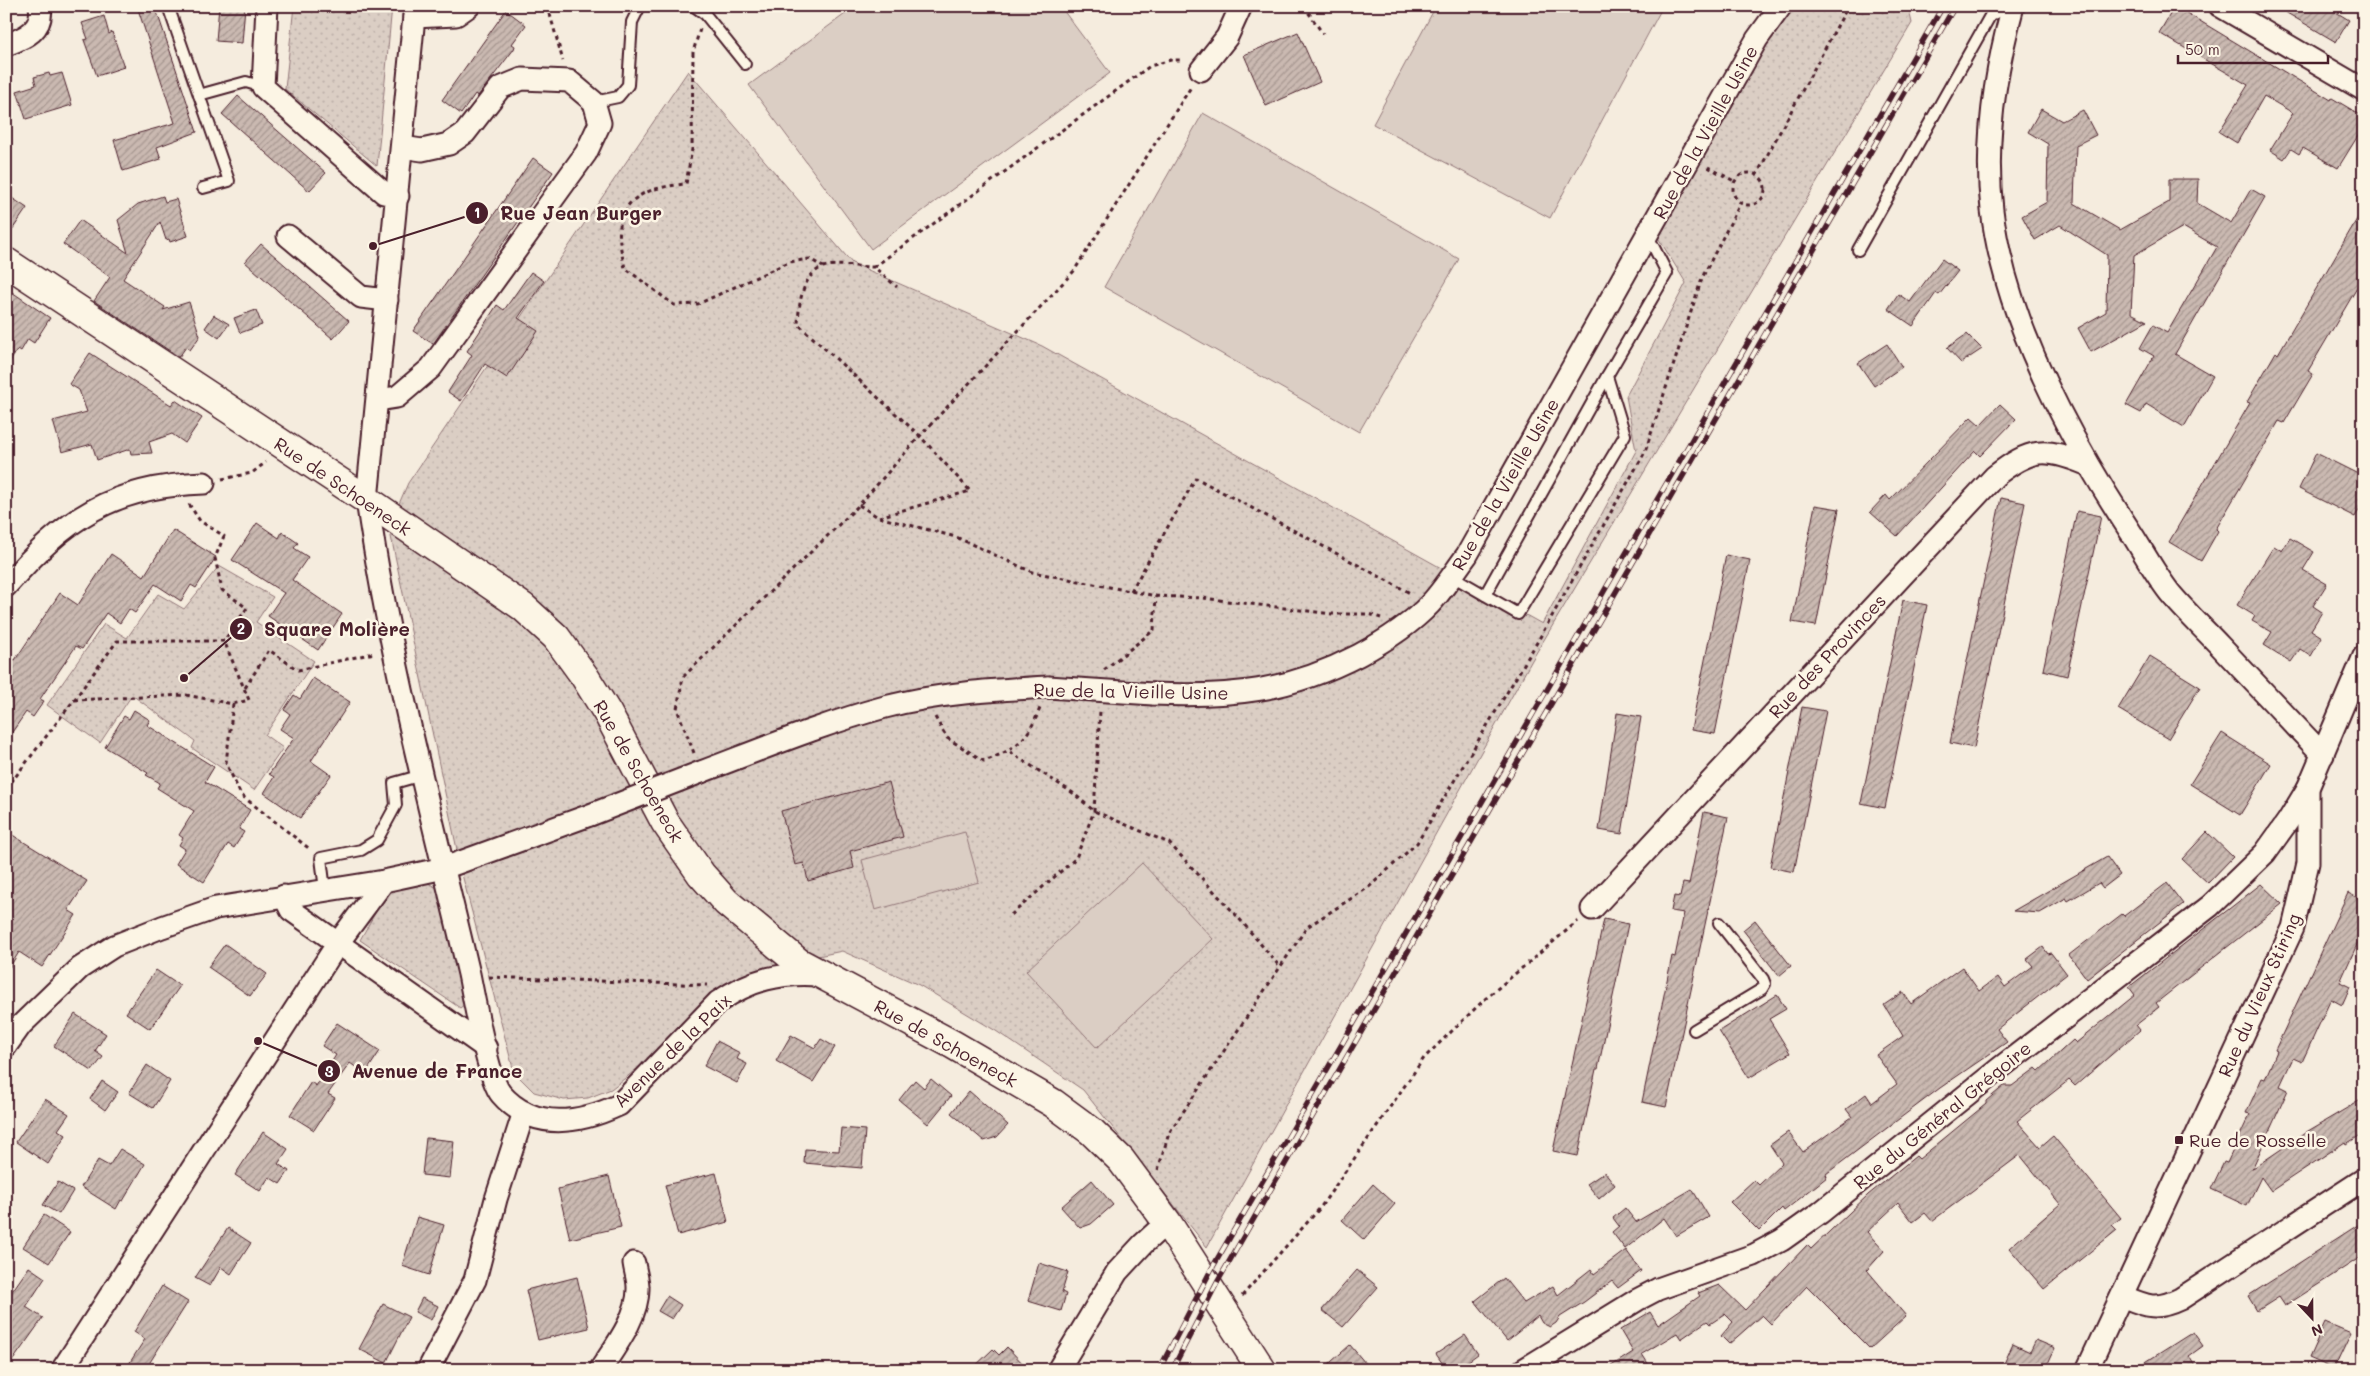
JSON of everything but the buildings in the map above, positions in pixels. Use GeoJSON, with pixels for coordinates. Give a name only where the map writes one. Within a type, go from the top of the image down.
{"type":"FeatureCollection","features":[{"type":"Feature","properties":{"kind":"main road","name":"Rue de Schoeneck"},"geometry":{"type":"LineString","coordinates":[[6,262],[273,440],[367,500],[424,541],[523,606],[556,638],[608,714],[665,822],[701,874],[726,902],[761,934],[798,962],[952,1044],[1053,1103],[1091,1132],[1121,1160],[1167,1222],[1262,1370]]}},
{"type":"Feature","properties":{"kind":"street"},"geometry":{"type":"LineString","coordinates":[[6,45],[25,38],[36,29],[40,17],[40,6]]}},
{"type":"Feature","properties":{"kind":"street"},"geometry":{"type":"LineString","coordinates":[[267,6],[263,87],[384,193],[398,196]]}},
{"type":"Feature","properties":{"kind":"street"},"geometry":{"type":"LineString","coordinates":[[415,12],[456,15],[469,6]]}},
{"type":"Feature","properties":{"kind":"street"},"geometry":{"type":"LineString","coordinates":[[1202,70],[1227,37],[1240,6]]}},
{"type":"Feature","properties":{"kind":"street","name":"Rue de la Vieille Usine"},"geometry":{"type":"LineString","coordinates":[[6,1046],[14,1020],[80,968],[114,946],[216,908],[384,881],[444,868],[590,815],[806,731],[886,707],[925,699],[993,690],[1048,687],[1201,696],[1238,693],[1268,689],[1297,682],[1335,668],[1377,645],[1405,626],[1430,603],[1467,555],[1757,38],[1781,6]]}},
{"type":"Feature","properties":{"kind":"street"},"geometry":{"type":"LineString","coordinates":[[2012,6],[1996,84],[1990,139],[1992,210],[1999,249],[2016,308],[2042,371],[2086,464],[2169,592],[2323,755]]}},
{"type":"Feature","properties":{"kind":"street"},"geometry":{"type":"LineString","coordinates":[[2220,6],[2364,90]]}},
{"type":"Feature","properties":{"kind":"street","name":"Avenue de la Paix"},"geometry":{"type":"LineString","coordinates":[[415,12],[367,500],[376,560],[422,775],[486,1048],[500,1094],[524,1112],[546,1120],[566,1122],[592,1116],[619,1105],[718,1002],[737,989],[758,980],[781,974],[821,975]]}},
{"type":"Feature","properties":{"kind":"street"},"geometry":{"type":"LineString","coordinates":[[378,400],[397,397],[431,368],[586,153],[600,123],[594,102],[569,81],[522,79],[500,88],[464,133],[450,144],[422,150],[402,147]]}},
{"type":"Feature","properties":{"kind":"street"},"geometry":{"type":"LineString","coordinates":[[288,236],[361,298],[387,300]]}},
{"type":"Feature","properties":{"kind":"street","name":"Rue des Provinces"},"geometry":{"type":"LineString","coordinates":[[1592,909],[1994,476],[2026,455],[2043,452],[2066,456],[2086,464]]}},
{"type":"Feature","properties":{"kind":"street"},"geometry":{"type":"LineString","coordinates":[[6,586],[27,562],[67,526],[98,505],[137,491],[176,484],[204,483]]}},
{"type":"Feature","properties":{"kind":"street","name":"Rue du Vieux Stiring"},"geometry":{"type":"LineString","coordinates":[[2122,1296],[2293,928],[2308,863],[2308,788],[2364,656]]}},
{"type":"Feature","properties":{"kind":"street","name":"Rue du Général Grégoire"},"geometry":{"type":"LineString","coordinates":[[1522,1370],[1644,1296],[1658,1289],[1754,1255],[1782,1240],[1820,1213],[2000,1068],[2210,906],[2265,853],[2288,821],[2308,788]]}},
{"type":"Feature","properties":{"kind":"street"},"geometry":{"type":"LineString","coordinates":[[62,1370],[338,943],[384,881]]}},
{"type":"Feature","properties":{"kind":"street"},"geometry":{"type":"LineString","coordinates":[[284,896],[291,910],[486,1048]]}},
{"type":"Feature","properties":{"kind":"street"},"geometry":{"type":"LineString","coordinates":[[428,1370],[475,1280],[496,1199],[524,1112]]}},
{"type":"Feature","properties":{"kind":"street"},"geometry":{"type":"LineString","coordinates":[[2088,1370],[2122,1296],[2147,1306],[2158,1307],[2171,1303],[2364,1179]]}},
{"type":"Feature","properties":{"kind":"street"},"geometry":{"type":"LineString","coordinates":[[1058,1370],[1117,1272],[1167,1222]]}},
{"type":"Feature","properties":{"kind":"street"},"geometry":{"type":"LineString","coordinates":[[600,1370],[634,1310],[638,1289],[634,1263]]}},
{"type":"Feature","properties":{"kind":"lane"},"geometry":{"type":"LineString","coordinates":[[168,6],[229,181],[203,188]]}},
{"type":"Feature","properties":{"kind":"lane"},"geometry":{"type":"LineString","coordinates":[[594,102],[618,98],[628,85],[632,22],[640,6]]}},
{"type":"Feature","properties":{"kind":"lane"},"geometry":{"type":"LineString","coordinates":[[694,6],[705,14],[745,64]]}},
{"type":"Feature","properties":{"kind":"lane"},"geometry":{"type":"LineString","coordinates":[[1858,250],[1990,16],[2012,6]]}},
{"type":"Feature","properties":{"kind":"lane"},"geometry":{"type":"LineString","coordinates":[[199,95],[246,82],[263,87]]}},
{"type":"Feature","properties":{"kind":"lane"},"geometry":{"type":"LineString","coordinates":[[1485,595],[1667,273],[1647,234]]}},
{"type":"Feature","properties":{"kind":"lane"},"geometry":{"type":"LineString","coordinates":[[1452,576],[1518,614],[1625,435],[1608,376]]}},
{"type":"Feature","properties":{"kind":"lane"},"geometry":{"type":"LineString","coordinates":[[325,890],[321,858],[361,850],[377,840],[386,827],[396,805],[394,783],[422,775]]}},
{"type":"Feature","properties":{"kind":"lane"},"geometry":{"type":"LineString","coordinates":[[1694,1030],[1762,989],[1765,984],[1719,922]]}},
{"type":"Feature","properties":{"kind":"path"},"geometry":{"type":"LineString","coordinates":[[550,6],[549,11],[569,81]]}},
{"type":"Feature","properties":{"kind":"path"},"geometry":{"type":"LineString","coordinates":[[1304,6],[1323,34]]}},
{"type":"Feature","properties":{"kind":"path"},"geometry":{"type":"LineString","coordinates":[[1756,176],[1848,6]]}},
{"type":"Feature","properties":{"kind":"path"},"geometry":{"type":"LineString","coordinates":[[701,772],[677,709],[683,677],[860,505],[920,436],[1074,271],[1202,70],[1188,59],[1171,60],[1150,66],[874,267],[823,268],[810,259],[789,262],[698,304],[674,305],[624,268],[620,225],[629,203],[651,189],[686,184],[692,149],[693,52],[705,14]]}},
{"type":"Feature","properties":{"kind":"path"},"geometry":{"type":"LineString","coordinates":[[1691,157],[1736,182]]}},
{"type":"Feature","properties":{"kind":"path"},"geometry":{"type":"LineString","coordinates":[[1752,173],[1756,176],[1763,179],[1766,191],[1760,202],[1747,206],[1736,199],[1733,187],[1739,176],[1752,173]]}},
{"type":"Feature","properties":{"kind":"path"},"geometry":{"type":"LineString","coordinates":[[1140,1187],[1156,1177],[1169,1134],[1307,927],[1369,887],[1417,843],[1422,835],[1539,639],[1645,452],[1702,278],[1741,202]]}},
{"type":"Feature","properties":{"kind":"path"},"geometry":{"type":"LineString","coordinates":[[874,267],[897,287]]}},
{"type":"Feature","properties":{"kind":"path"},"geometry":{"type":"LineString","coordinates":[[823,268],[811,278],[799,299],[798,324],[920,436],[970,491],[878,517]]}},
{"type":"Feature","properties":{"kind":"path"},"geometry":{"type":"LineString","coordinates":[[204,483],[252,473],[268,460],[273,440]]}},
{"type":"Feature","properties":{"kind":"path"},"geometry":{"type":"LineString","coordinates":[[1131,591],[1196,478],[1430,603]]}},
{"type":"Feature","properties":{"kind":"path"},"geometry":{"type":"LineString","coordinates":[[176,484],[200,521],[224,536],[215,558],[222,590],[247,608],[224,641]]}},
{"type":"Feature","properties":{"kind":"path"},"geometry":{"type":"LineString","coordinates":[[860,505],[878,517],[956,537],[1032,572],[1156,596],[1204,598],[1332,614],[1369,614],[1405,626]]}},
{"type":"Feature","properties":{"kind":"path"},"geometry":{"type":"LineString","coordinates":[[1102,672],[1154,630],[1156,596]]}},
{"type":"Feature","properties":{"kind":"path"},"geometry":{"type":"LineString","coordinates":[[6,789],[117,641],[224,641]]}},
{"type":"Feature","properties":{"kind":"path"},"geometry":{"type":"LineString","coordinates":[[74,700],[186,695],[233,704],[249,700],[224,641]]}},
{"type":"Feature","properties":{"kind":"path"},"geometry":{"type":"LineString","coordinates":[[244,688],[269,650],[298,670],[395,649]]}},
{"type":"Feature","properties":{"kind":"path"},"geometry":{"type":"LineString","coordinates":[[925,699],[948,738],[984,761],[1010,752],[1033,726],[1048,687]]}},
{"type":"Feature","properties":{"kind":"path"},"geometry":{"type":"LineString","coordinates":[[233,704],[226,763],[241,795],[321,858]]}},
{"type":"Feature","properties":{"kind":"path"},"geometry":{"type":"LineString","coordinates":[[1011,915],[1076,858],[1094,811],[1100,708]]}},
{"type":"Feature","properties":{"kind":"path"},"geometry":{"type":"LineString","coordinates":[[1010,752],[1073,793],[1094,811],[1169,843],[1237,916],[1280,968]]}},
{"type":"Feature","properties":{"kind":"path"},"geometry":{"type":"LineString","coordinates":[[1226,1314],[1320,1208],[1424,1058],[1485,998],[1592,909]]}},
{"type":"Feature","properties":{"kind":"path"},"geometry":{"type":"LineString","coordinates":[[469,976],[717,986],[732,978],[737,989]]}},
{"type":"Feature","properties":{"kind":"shaded area"},"geometry":{"type":"Polygon","coordinates":[[[294,6],[392,6],[377,166],[285,89],[294,6]]]}},
{"type":"Feature","properties":{"kind":"shaded area"},"geometry":{"type":"Polygon","coordinates":[[[856,6],[1060,6],[1110,73],[871,249],[749,85],[856,6]]]}},
{"type":"Feature","properties":{"kind":"shaded area"},"geometry":{"type":"Polygon","coordinates":[[[1436,6],[1663,6],[1550,218],[1373,124],[1436,6]]]}},
{"type":"Feature","properties":{"kind":"shaded area"},"geometry":{"type":"Polygon","coordinates":[[[1786,6],[1908,6],[1912,23],[1532,660],[1207,1247],[1083,1090],[996,1031],[919,985],[842,951],[799,960],[681,1026],[641,1066],[611,1089],[588,1098],[564,1100],[534,1092],[514,1072],[463,878],[389,527],[408,483],[688,71],[852,263],[1042,346],[1542,624],[1636,451],[1626,396],[1686,283],[1654,231],[1786,6]]]}},
{"type":"Feature","properties":{"kind":"shaded area"},"geometry":{"type":"Polygon","coordinates":[[[1203,113],[1459,259],[1359,432],[1104,287],[1203,113]]]}},
{"type":"Feature","properties":{"kind":"shaded area"},"geometry":{"type":"Polygon","coordinates":[[[219,566],[273,597],[256,622],[314,661],[265,735],[283,748],[254,790],[192,748],[195,741],[132,695],[100,743],[47,705],[104,624],[127,638],[158,594],[184,609],[219,566]]]}},
{"type":"Feature","properties":{"kind":"shaded area"},"geometry":{"type":"Polygon","coordinates":[[[965,832],[979,882],[875,910],[862,860],[965,832]]]}},
{"type":"Feature","properties":{"kind":"shaded area"},"geometry":{"type":"Polygon","coordinates":[[[1142,863],[1213,939],[1097,1048],[1026,971],[1142,863]]]}},
{"type":"Feature","properties":{"kind":"shaded area"},"geometry":{"type":"Polygon","coordinates":[[[428,883],[437,888],[465,1004],[460,1008],[360,940],[388,890],[428,883]]]}},
{"type":"Feature","properties":{"kind":"railway"},"geometry":{"type":"LineString","coordinates":[[1159,1370],[1211,1270],[1943,6]]}},
{"type":"Feature","properties":{"kind":"railway"},"geometry":{"type":"LineString","coordinates":[[1172,1370],[1218,1281],[1955,6]]}},
{"type":"Feature","properties":{"kind":"place","name":"Rue Jean Burger"},"geometry":{"type":"Point","coordinates":[373,246]}},
{"type":"Feature","properties":{"kind":"place","name":"Square Molière"},"geometry":{"type":"Point","coordinates":[184,678]}},
{"type":"Feature","properties":{"kind":"place","name":"Avenue de France"},"geometry":{"type":"Point","coordinates":[258,1041]}},
{"type":"Feature","properties":{"kind":"place","name":"Rue de Rosselle"},"geometry":{"type":"Point","coordinates":[2179,1140]}}]}
